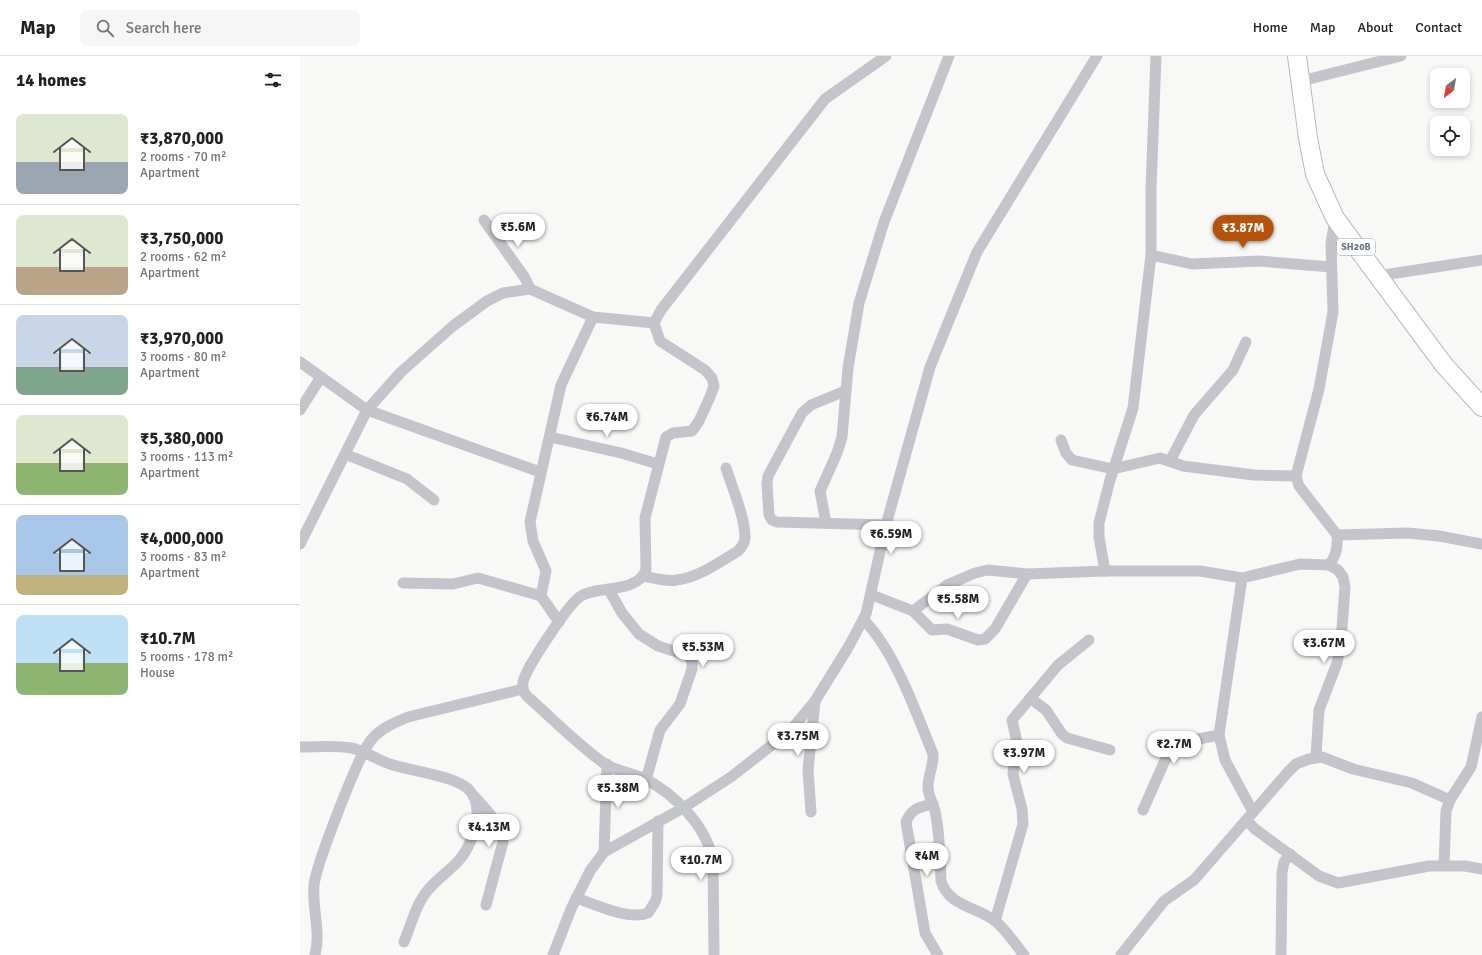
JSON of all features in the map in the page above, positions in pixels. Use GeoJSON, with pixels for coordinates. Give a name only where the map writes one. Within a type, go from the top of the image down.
{"type":"FeatureCollection","features":[{"type":"Feature","properties":{"kind":"main road","name":"SH20B"},"geometry":{"type":"LineString","coordinates":[[1297,56],[1308,138],[1315,174],[1335,218],[1444,366],[1482,407]]}},
{"type":"Feature","properties":{"kind":"street"},"geometry":{"type":"LineString","coordinates":[[654,323],[666,304],[825,100],[886,56]]}},
{"type":"Feature","properties":{"kind":"street"},"geometry":{"type":"LineString","coordinates":[[826,523],[820,491],[837,453],[842,437],[845,391],[859,303],[884,222],[949,56]]}},
{"type":"Feature","properties":{"kind":"street"},"geometry":{"type":"LineString","coordinates":[[553,955],[576,898],[590,871],[604,852],[683,808],[754,761],[791,730],[815,701],[864,620],[872,595],[872,584],[886,525],[930,367],[977,252],[1096,56]]}},
{"type":"Feature","properties":{"kind":"street"},"geometry":{"type":"LineString","coordinates":[[1106,571],[1098,530],[1113,469],[1133,408],[1151,255],[1151,189],[1156,56]]}},
{"type":"Feature","properties":{"kind":"street"},"geometry":{"type":"LineString","coordinates":[[1301,82],[1401,56]]}},
{"type":"Feature","properties":{"kind":"street"},"geometry":{"type":"LineString","coordinates":[[1329,565],[1334,557],[1337,535],[1299,486],[1296,476],[1319,389],[1333,312],[1331,244],[1335,218]]}},
{"type":"Feature","properties":{"kind":"street"},"geometry":{"type":"LineString","coordinates":[[484,220],[525,278],[530,289]]}},
{"type":"Feature","properties":{"kind":"street"},"geometry":{"type":"LineString","coordinates":[[1151,255],[1192,264],[1259,261],[1331,267]]}},
{"type":"Feature","properties":{"kind":"street"},"geometry":{"type":"LineString","coordinates":[[1377,276],[1482,260]]}},
{"type":"Feature","properties":{"kind":"street"},"geometry":{"type":"LineString","coordinates":[[300,544],[367,410],[401,372],[457,323],[486,301],[503,293],[530,289],[593,317],[654,323]]}},
{"type":"Feature","properties":{"kind":"street"},"geometry":{"type":"LineString","coordinates":[[541,596],[546,571],[533,541],[530,522],[540,472],[550,437],[561,385],[593,317]]}},
{"type":"Feature","properties":{"kind":"street"},"geometry":{"type":"LineString","coordinates":[[654,323],[660,341],[705,370],[712,378],[714,386],[699,421],[692,431],[673,433],[666,437],[645,518],[646,570],[644,576],[633,583],[609,590],[585,593],[580,596],[559,622],[524,678],[523,689],[529,698],[607,764],[655,785],[683,808],[704,835],[710,847],[713,861],[714,955]]}},
{"type":"Feature","properties":{"kind":"street"},"geometry":{"type":"LineString","coordinates":[[1170,462],[1194,415],[1233,370],[1246,342]]}},
{"type":"Feature","properties":{"kind":"street"},"geometry":{"type":"LineString","coordinates":[[300,362],[367,410],[540,472]]}},
{"type":"Feature","properties":{"kind":"street"},"geometry":{"type":"LineString","coordinates":[[300,410],[321,377]]}},
{"type":"Feature","properties":{"kind":"street"},"geometry":{"type":"LineString","coordinates":[[845,391],[811,405],[802,412],[770,470],[767,484],[768,510],[772,520],[777,522],[886,525]]}},
{"type":"Feature","properties":{"kind":"street"},"geometry":{"type":"LineString","coordinates":[[550,437],[621,453],[658,464]]}},
{"type":"Feature","properties":{"kind":"street"},"geometry":{"type":"LineString","coordinates":[[1061,440],[1066,453],[1072,460],[1113,469],[1155,458],[1164,459],[1183,466],[1254,475],[1296,476]]}},
{"type":"Feature","properties":{"kind":"street"},"geometry":{"type":"LineString","coordinates":[[345,454],[407,479],[434,500]]}},
{"type":"Feature","properties":{"kind":"street"},"geometry":{"type":"LineString","coordinates":[[644,576],[676,580],[685,578],[706,570],[738,551],[742,546],[745,536],[726,468]]}},
{"type":"Feature","properties":{"kind":"street"},"geometry":{"type":"LineString","coordinates":[[1337,535],[1408,533],[1439,536],[1482,544]]}},
{"type":"Feature","properties":{"kind":"street"},"geometry":{"type":"LineString","coordinates":[[913,611],[947,585],[976,573],[1002,570],[1027,574],[1106,571],[1200,571],[1242,578],[1292,565],[1329,565],[1338,570],[1343,577],[1345,587],[1341,642],[1337,663],[1319,710],[1316,756]]}},
{"type":"Feature","properties":{"kind":"street"},"geometry":{"type":"LineString","coordinates":[[872,595],[913,611],[932,630],[947,629],[978,640],[985,639],[995,630],[1027,574]]}},
{"type":"Feature","properties":{"kind":"street"},"geometry":{"type":"LineString","coordinates":[[403,583],[453,584],[478,578],[541,596],[559,622]]}},
{"type":"Feature","properties":{"kind":"street"},"geometry":{"type":"LineString","coordinates":[[1242,578],[1219,736],[1228,766],[1255,829],[1319,876],[1338,883],[1429,866],[1444,865],[1482,868]]}},
{"type":"Feature","properties":{"kind":"street"},"geometry":{"type":"LineString","coordinates":[[609,590],[622,613],[639,634],[658,646],[688,656],[692,662],[692,669],[680,704],[660,730],[646,780]]}},
{"type":"Feature","properties":{"kind":"street"},"geometry":{"type":"LineString","coordinates":[[864,620],[878,636],[887,652],[915,708],[933,754],[934,761],[928,785],[938,827],[941,881],[944,889],[948,896],[955,901],[995,921],[1024,955]]}},
{"type":"Feature","properties":{"kind":"street"},"geometry":{"type":"LineString","coordinates":[[995,921],[1023,824],[1022,809],[1012,774],[1017,752],[1012,720],[1058,665],[1090,640]]}},
{"type":"Feature","properties":{"kind":"street"},"geometry":{"type":"LineString","coordinates":[[315,955],[318,936],[313,894],[316,874],[364,751],[375,735],[392,724],[408,717],[523,689]]}},
{"type":"Feature","properties":{"kind":"street"},"geometry":{"type":"LineString","coordinates":[[1030,698],[1046,710],[1062,734],[1067,738],[1110,750]]}},
{"type":"Feature","properties":{"kind":"street"},"geometry":{"type":"LineString","coordinates":[[811,812],[808,770],[815,701]]}},
{"type":"Feature","properties":{"kind":"street"},"geometry":{"type":"LineString","coordinates":[[1444,865],[1445,817],[1450,800],[1471,767],[1481,724]]}},
{"type":"Feature","properties":{"kind":"street"},"geometry":{"type":"LineString","coordinates":[[1143,810],[1170,749],[1175,744],[1219,736]]}},
{"type":"Feature","properties":{"kind":"street"},"geometry":{"type":"LineString","coordinates":[[300,747],[334,746],[364,751],[392,765],[451,780],[469,789],[493,818],[502,834],[503,842],[486,905]]}},
{"type":"Feature","properties":{"kind":"street"},"geometry":{"type":"LineString","coordinates":[[1121,955],[1164,901],[1194,880],[1296,764],[1316,756],[1353,769],[1412,782],[1450,800]]}},
{"type":"Feature","properties":{"kind":"street"},"geometry":{"type":"LineString","coordinates":[[604,852],[607,764]]}},
{"type":"Feature","properties":{"kind":"street"},"geometry":{"type":"LineString","coordinates":[[404,942],[423,896],[458,862],[471,840],[477,813],[476,802],[472,793]]}},
{"type":"Feature","properties":{"kind":"street"},"geometry":{"type":"LineString","coordinates":[[933,804],[916,808],[909,815],[906,822],[924,933],[938,955]]}},
{"type":"Feature","properties":{"kind":"street"},"geometry":{"type":"LineString","coordinates":[[576,898],[619,913],[643,915],[648,913],[656,902],[657,896],[658,821]]}},
{"type":"Feature","properties":{"kind":"street"},"geometry":{"type":"LineString","coordinates":[[1280,955],[1282,872],[1284,862],[1290,854]]}}]}
